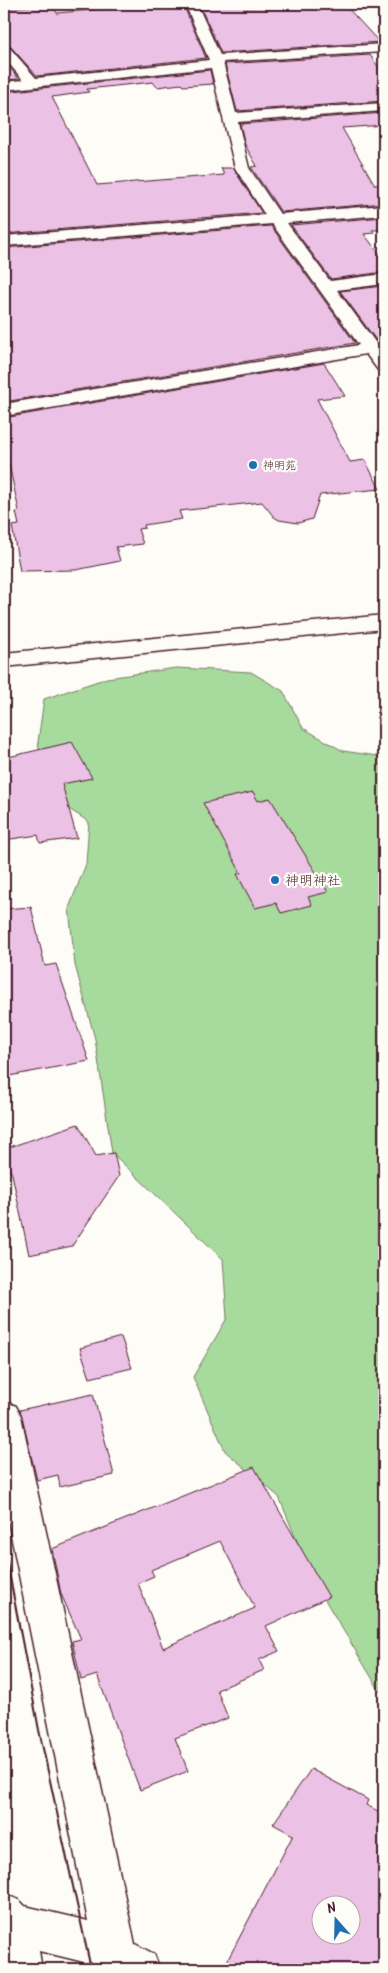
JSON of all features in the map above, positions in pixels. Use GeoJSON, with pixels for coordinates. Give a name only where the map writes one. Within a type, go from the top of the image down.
{"type":"FeatureCollection","features":[{"type":"Feature","properties":{"kind":"street"},"geometry":{"type":"LineString","coordinates":[[191,4],[216,61],[242,168],[276,219],[384,366]]}},
{"type":"Feature","properties":{"kind":"street"},"geometry":{"type":"LineString","coordinates":[[4,86],[216,61],[384,48]]}},
{"type":"Feature","properties":{"kind":"street"},"geometry":{"type":"LineString","coordinates":[[6,55],[32,82]]}},
{"type":"Feature","properties":{"kind":"street"},"geometry":{"type":"LineString","coordinates":[[230,118],[384,108]]}},
{"type":"Feature","properties":{"kind":"street"},"geometry":{"type":"LineString","coordinates":[[4,241],[221,225],[384,210]]}},
{"type":"Feature","properties":{"kind":"street"},"geometry":{"type":"LineString","coordinates":[[326,287],[384,279]]}},
{"type":"Feature","properties":{"kind":"street"},"geometry":{"type":"LineString","coordinates":[[4,410],[371,348]]}},
{"type":"Feature","properties":{"kind":"street"},"geometry":{"type":"LineString","coordinates":[[4,660],[384,622]]}},
{"type":"Feature","properties":{"kind":"street"},"geometry":{"type":"LineString","coordinates":[[4,1416],[128,1963]]}},
{"type":"Feature","properties":{"kind":"street"},"geometry":{"type":"LineString","coordinates":[[9,1919],[86,1942],[128,1963]]}},
{"type":"Feature","properties":{"kind":"street"},"geometry":{"type":"LineString","coordinates":[[9,1919],[21,1969]]}},
{"type":"Feature","properties":{"kind":"green space"},"geometry":{"type":"Polygon","coordinates":[[[176,668],[251,672],[283,691],[303,728],[343,751],[384,757],[384,1698],[313,1580],[279,1497],[225,1451],[193,1377],[227,1318],[223,1259],[112,1153],[95,1039],[75,965],[69,908],[86,864],[89,822],[46,794],[38,742],[44,699],[107,678],[176,668]]]}},
{"type":"Feature","properties":{"kind":"building"},"geometry":{"type":"Polygon","coordinates":[[[52,4],[57,13],[158,4],[183,4],[206,58],[37,76],[10,46],[4,44],[4,8],[52,4]]]}},
{"type":"Feature","properties":{"kind":"building"},"geometry":{"type":"Polygon","coordinates":[[[199,4],[242,4],[244,7],[344,4],[379,42],[221,53],[199,4]]]}},
{"type":"Feature","properties":{"kind":"building"},"geometry":{"type":"Polygon","coordinates":[[[370,55],[384,75],[384,101],[237,111],[225,64],[370,55]]]}},
{"type":"Feature","properties":{"kind":"building"},"geometry":{"type":"Polygon","coordinates":[[[4,61],[19,79],[4,80],[4,61]]]}},
{"type":"Feature","properties":{"kind":"building"},"geometry":{"type":"Polygon","coordinates":[[[210,70],[213,84],[183,86],[181,84],[157,87],[153,82],[87,89],[89,92],[52,97],[97,185],[224,175],[221,168],[233,168],[262,213],[4,234],[4,92],[210,70]]]}},
{"type":"Feature","properties":{"kind":"building"},"geometry":{"type":"Polygon","coordinates":[[[384,113],[384,125],[342,128],[375,185],[384,184],[384,203],[281,212],[251,167],[257,166],[245,145],[240,124],[384,113]]]}},
{"type":"Feature","properties":{"kind":"building"},"geometry":{"type":"Polygon","coordinates":[[[384,217],[384,230],[372,230],[374,233],[364,234],[384,260],[384,272],[331,279],[291,225],[384,217]]]}},
{"type":"Feature","properties":{"kind":"building"},"geometry":{"type":"Polygon","coordinates":[[[271,226],[355,343],[4,402],[4,248],[271,226]]]}},
{"type":"Feature","properties":{"kind":"building"},"geometry":{"type":"Polygon","coordinates":[[[384,286],[384,339],[376,340],[340,291],[384,286]]]}},
{"type":"Feature","properties":{"kind":"building"},"geometry":{"type":"Polygon","coordinates":[[[324,363],[345,396],[317,399],[350,462],[365,460],[380,489],[320,495],[312,519],[298,523],[279,520],[274,517],[262,502],[179,511],[182,519],[144,525],[145,528],[138,529],[143,544],[116,547],[120,561],[76,570],[20,571],[12,526],[19,525],[16,512],[19,511],[4,441],[4,418],[324,363]]]}},
{"type":"Feature","properties":{"kind":"building"},"geometry":{"type":"Polygon","coordinates":[[[72,742],[92,778],[62,784],[77,838],[40,843],[38,835],[4,840],[4,758],[72,742]]]}},
{"type":"Feature","properties":{"kind":"building"},"geometry":{"type":"Polygon","coordinates":[[[253,792],[258,801],[270,798],[328,892],[308,897],[312,905],[281,913],[276,903],[255,908],[237,874],[241,873],[203,803],[253,792]]]}},
{"type":"Feature","properties":{"kind":"building"},"geometry":{"type":"Polygon","coordinates":[[[31,907],[45,966],[56,964],[89,1061],[4,1077],[4,909],[31,907]]]}},
{"type":"Feature","properties":{"kind":"building"},"geometry":{"type":"Polygon","coordinates":[[[78,1124],[96,1156],[114,1153],[119,1176],[72,1246],[29,1255],[12,1174],[4,1158],[4,1149],[78,1124]]]}},
{"type":"Feature","properties":{"kind":"building"},"geometry":{"type":"Polygon","coordinates":[[[121,1337],[132,1368],[90,1378],[80,1348],[121,1337]]]}},
{"type":"Feature","properties":{"kind":"building"},"geometry":{"type":"Polygon","coordinates":[[[93,1394],[114,1475],[60,1487],[58,1475],[37,1480],[20,1410],[93,1394]]]}},
{"type":"Feature","properties":{"kind":"building"},"geometry":{"type":"Polygon","coordinates":[[[254,1467],[329,1597],[266,1626],[279,1651],[259,1660],[264,1670],[217,1690],[228,1718],[175,1738],[188,1771],[140,1790],[97,1675],[81,1680],[72,1641],[81,1639],[61,1594],[52,1549],[254,1467]],[[220,1541],[151,1570],[154,1576],[138,1583],[163,1648],[255,1608],[220,1541]]]}},
{"type":"Feature","properties":{"kind":"building"},"geometry":{"type":"Polygon","coordinates":[[[311,1769],[368,1800],[366,1805],[384,1814],[384,1957],[379,1969],[223,1969],[293,1835],[273,1824],[311,1769]]]}},
{"type":"Feature","properties":{"kind":"tram line"},"geometry":{"type":"LineString","coordinates":[[4,1546],[39,1730],[91,1969]]}},
{"type":"Feature","properties":{"kind":"place","name":"神明苑"},"geometry":{"type":"Point","coordinates":[253,465]}},
{"type":"Feature","properties":{"kind":"place","name":"神明神社"},"geometry":{"type":"Point","coordinates":[275,880]}}]}
